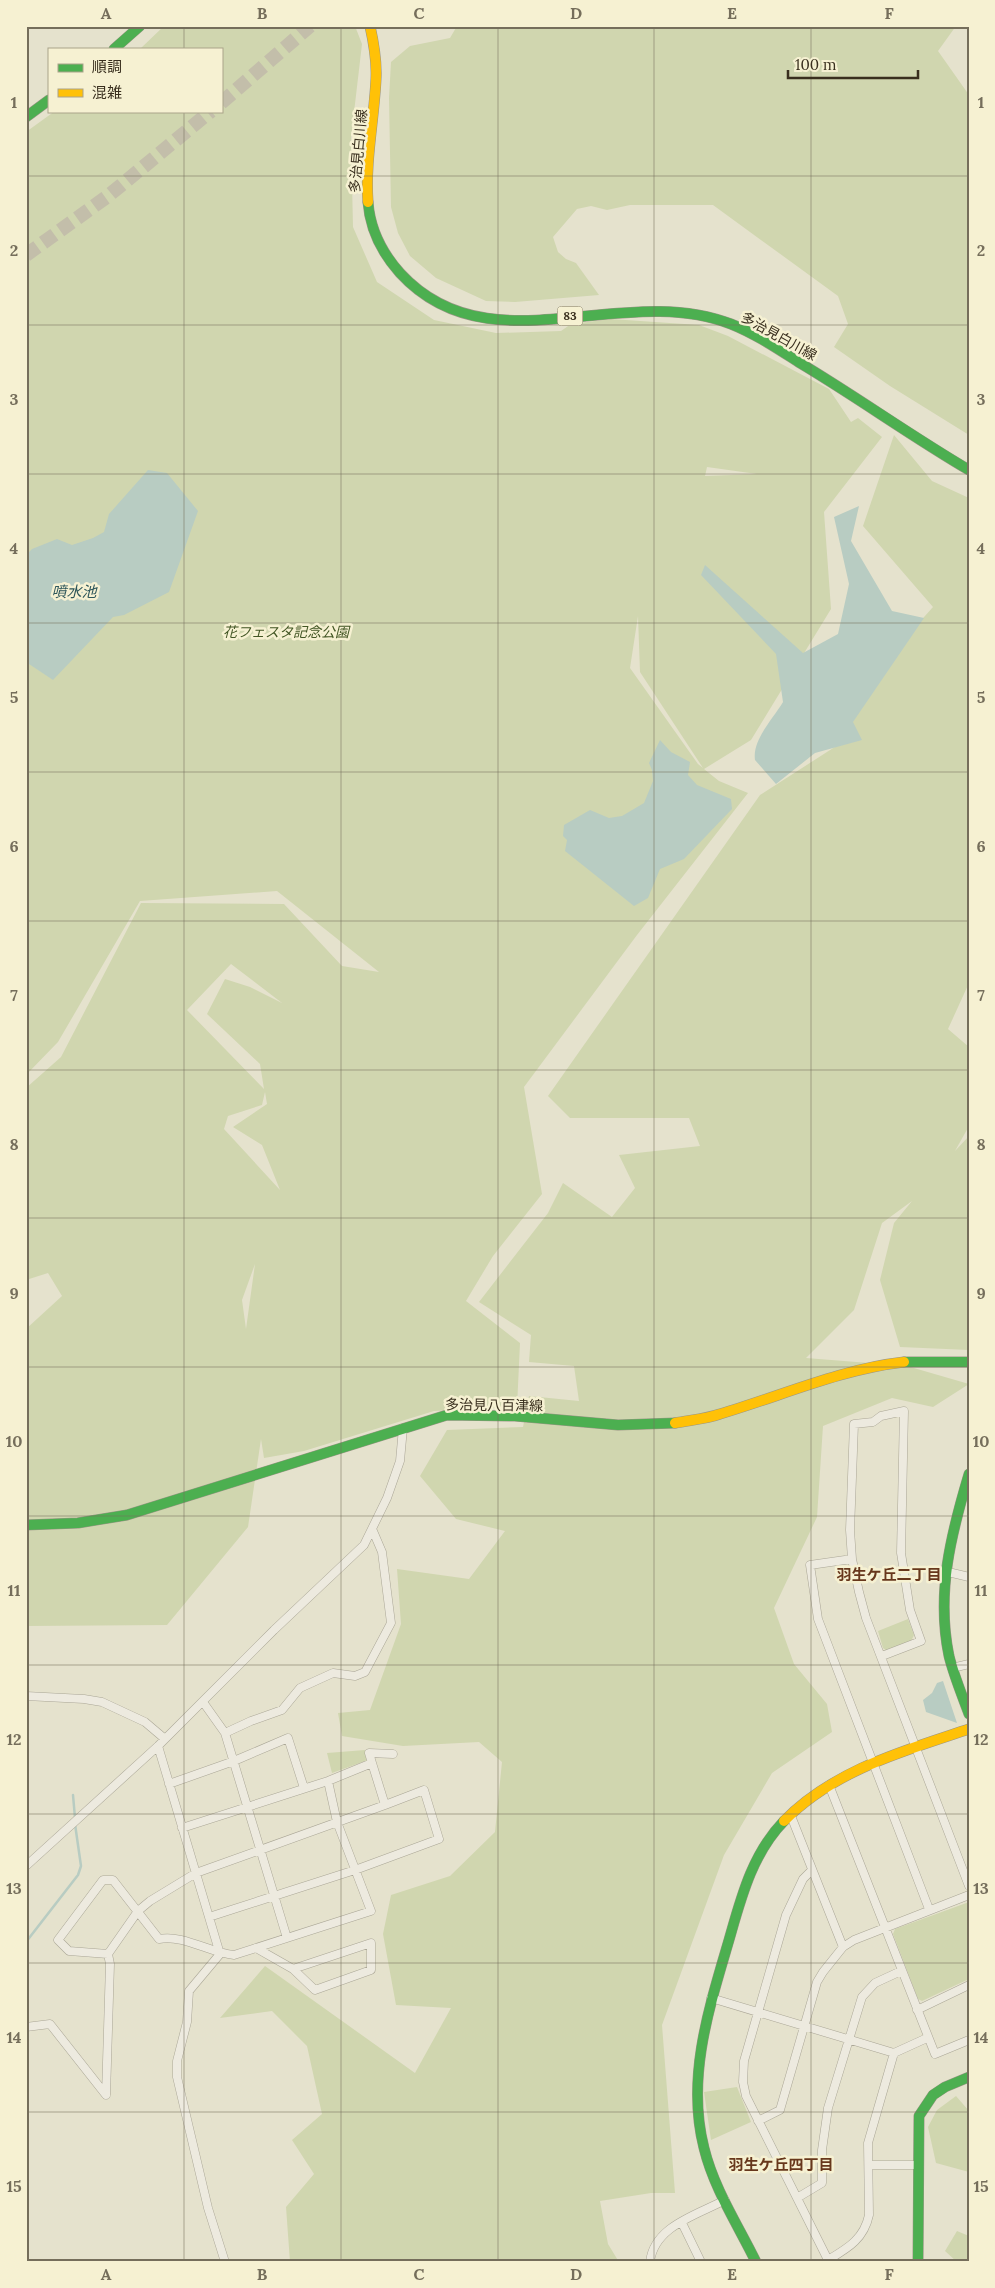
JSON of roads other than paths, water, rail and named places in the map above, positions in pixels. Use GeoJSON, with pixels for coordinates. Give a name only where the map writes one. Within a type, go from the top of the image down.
{"type":"FeatureCollection","features":[{"type":"Feature","properties":{"kind":"main road"},"geometry":{"type":"LineString","coordinates":[[115,48],[140,26]]}},
{"type":"Feature","properties":{"kind":"main road","name":"多治見白川線"},"geometry":{"type":"LineString","coordinates":[[370,26],[378,60],[375,106],[368,161],[368,201],[371,219],[375,233],[390,262],[414,288],[433,304],[462,316],[522,322],[634,310],[685,311],[725,322],[768,343],[814,371],[931,449],[969,470]]}},
{"type":"Feature","properties":{"kind":"main road"},"geometry":{"type":"LineString","coordinates":[[26,117],[48,101]]}},
{"type":"Feature","properties":{"kind":"main road","name":"多治見八百津線"},"geometry":{"type":"LineString","coordinates":[[26,1526],[78,1523],[128,1515],[447,1415],[515,1416],[618,1425],[665,1425],[718,1415],[821,1381],[879,1365],[895,1362],[969,1362]]}},
{"type":"Feature","properties":{"kind":"main road"},"geometry":{"type":"LineString","coordinates":[[969,1474],[949,1541],[944,1571],[945,1631],[952,1668],[969,1714]]}},
{"type":"Feature","properties":{"kind":"main road"},"geometry":{"type":"LineString","coordinates":[[756,2262],[725,2200],[704,2148],[698,2094],[699,2059],[703,2029],[750,1875],[769,1839],[791,1816],[828,1785],[873,1765],[969,1729]]}},
{"type":"Feature","properties":{"kind":"main road"},"geometry":{"type":"LineString","coordinates":[[918,2262],[918,2127],[924,2104],[942,2088],[969,2077]]}},
{"type":"Feature","properties":{"kind":"street"},"geometry":{"type":"LineString","coordinates":[[882,1656],[921,1641],[910,1610],[901,1553],[904,1411],[881,1416],[872,1422],[854,1424],[850,1530],[852,1559],[866,1618],[969,1886]]}},
{"type":"Feature","properties":{"kind":"street"},"geometry":{"type":"LineString","coordinates":[[26,1866],[158,1746],[274,1630],[364,1544],[373,1531],[400,1461],[403,1428]]}},
{"type":"Feature","properties":{"kind":"street"},"geometry":{"type":"LineString","coordinates":[[225,1733],[282,1710],[300,1688],[333,1673],[354,1676],[365,1672],[391,1623],[382,1552],[373,1531]]}},
{"type":"Feature","properties":{"kind":"street"},"geometry":{"type":"LineString","coordinates":[[852,1559],[810,1565],[812,1589],[818,1619],[929,1909]]}},
{"type":"Feature","properties":{"kind":"street"},"geometry":{"type":"LineString","coordinates":[[944,1571],[969,1577]]}},
{"type":"Feature","properties":{"kind":"street"},"geometry":{"type":"LineString","coordinates":[[952,1668],[969,1664]]}},
{"type":"Feature","properties":{"kind":"street"},"geometry":{"type":"LineString","coordinates":[[26,1696],[84,1699],[102,1702],[145,1722],[165,1739]]}},
{"type":"Feature","properties":{"kind":"street"},"geometry":{"type":"LineString","coordinates":[[203,1702],[225,1733],[287,1938]]}},
{"type":"Feature","properties":{"kind":"street"},"geometry":{"type":"LineString","coordinates":[[169,1784],[234,1761],[288,1738],[304,1788]]}},
{"type":"Feature","properties":{"kind":"street"},"geometry":{"type":"LineString","coordinates":[[158,1746],[220,1954]]}},
{"type":"Feature","properties":{"kind":"street"},"geometry":{"type":"LineString","coordinates":[[385,1805],[370,1753],[393,1754]]}},
{"type":"Feature","properties":{"kind":"street"},"geometry":{"type":"LineString","coordinates":[[182,1828],[328,1781],[372,1763]]}},
{"type":"Feature","properties":{"kind":"street"},"geometry":{"type":"LineString","coordinates":[[108,1954],[69,1951],[58,1940],[103,1880],[113,1880],[159,1939],[170,1937],[220,1954],[234,1955],[371,1911],[337,1822],[328,1781]]}},
{"type":"Feature","properties":{"kind":"street"},"geometry":{"type":"LineString","coordinates":[[828,1785],[927,2038],[935,2054],[969,2040]]}},
{"type":"Feature","properties":{"kind":"street"},"geometry":{"type":"LineString","coordinates":[[26,2027],[50,2024],[106,2095],[110,1982],[108,1954],[138,1911],[150,1901],[196,1873],[424,1790],[439,1839],[356,1870],[209,1917]]}},
{"type":"Feature","properties":{"kind":"street"},"geometry":{"type":"LineString","coordinates":[[791,1816],[843,1947]]}},
{"type":"Feature","properties":{"kind":"street"},"geometry":{"type":"LineString","coordinates":[[812,1870],[803,1878],[786,1915],[744,2061],[743,2082],[746,2096],[828,2261],[850,2247],[860,2237],[867,2225],[869,2215],[868,2143],[894,2053]]}},
{"type":"Feature","properties":{"kind":"street"},"geometry":{"type":"LineString","coordinates":[[758,2121],[780,2110],[803,2026],[820,1977],[843,1947],[884,1927],[969,1895]]}},
{"type":"Feature","properties":{"kind":"street"},"geometry":{"type":"LineString","coordinates":[[256,1948],[293,1969],[314,1990],[370,1970],[371,1943],[293,1969]]}},
{"type":"Feature","properties":{"kind":"street"},"geometry":{"type":"LineString","coordinates":[[220,1954],[189,1991],[187,2022],[177,2061],[177,2077],[208,2208],[225,2262]]}},
{"type":"Feature","properties":{"kind":"street"},"geometry":{"type":"LineString","coordinates":[[797,2198],[822,2183],[824,2131],[828,2108],[862,1996],[875,1983],[901,1971]]}},
{"type":"Feature","properties":{"kind":"street"},"geometry":{"type":"LineString","coordinates":[[917,2010],[969,1985]]}},
{"type":"Feature","properties":{"kind":"street"},"geometry":{"type":"LineString","coordinates":[[712,1998],[894,2053],[927,2038]]}},
{"type":"Feature","properties":{"kind":"street"},"geometry":{"type":"LineString","coordinates":[[869,2164],[918,2165]]}},
{"type":"Feature","properties":{"kind":"street"},"geometry":{"type":"LineString","coordinates":[[650,2262],[654,2247],[662,2234],[725,2200]]}},
{"type":"Feature","properties":{"kind":"street"},"geometry":{"type":"LineString","coordinates":[[682,2222],[701,2262]]}},
{"type":"Feature","properties":{"kind":"water","name":"噴水池"},"geometry":{"type":"Polygon","coordinates":[[[148,470],[167,473],[198,511],[169,592],[124,615],[113,617],[53,680],[26,662],[26,555],[32,549],[57,539],[72,545],[104,532],[109,514],[148,470]]]}},
{"type":"Feature","properties":{"kind":"water"},"geometry":{"type":"Polygon","coordinates":[[[859,506],[851,541],[892,611],[924,618],[853,722],[862,740],[815,753],[776,784],[755,760],[755,752],[760,737],[783,702],[776,654],[701,575],[705,565],[803,653],[838,634],[849,584],[834,517],[859,506]]]}},
{"type":"Feature","properties":{"kind":"water"},"geometry":{"type":"Polygon","coordinates":[[[660,740],[671,752],[690,762],[688,775],[697,785],[731,799],[732,809],[684,859],[660,869],[648,898],[634,906],[565,851],[567,840],[563,836],[564,825],[590,810],[609,818],[622,816],[644,803],[653,781],[649,763],[660,740]]]}},
{"type":"Feature","properties":{"kind":"water"},"geometry":{"type":"Polygon","coordinates":[[[943,1681],[957,1723],[926,1712],[923,1700],[932,1693],[937,1683],[943,1681]]]}},
{"type":"Feature","properties":{"kind":"waterway"},"geometry":{"type":"LineString","coordinates":[[73,1795],[75,1818]]}},
{"type":"Feature","properties":{"kind":"waterway"},"geometry":{"type":"LineString","coordinates":[[26,1942],[78,1875],[81,1866],[75,1824]]}},
{"type":"Feature","properties":{"kind":"tunnel"},"geometry":{"type":"LineString","coordinates":[[222,102],[310,26]]}},
{"type":"Feature","properties":{"kind":"tunnel"},"geometry":{"type":"LineString","coordinates":[[26,255],[108,196],[210,112]]}},
{"type":"Feature","properties":{"kind":"district","name":"羽生ケ丘二丁目"},"geometry":{"type":"Point","coordinates":[889,1575]}},
{"type":"Feature","properties":{"kind":"district","name":"羽生ケ丘四丁目"},"geometry":{"type":"Point","coordinates":[781,2165]}},
{"type":"Feature","properties":{"kind":"park label","name":"花フェスタ記念公園"},"geometry":{"type":"Point","coordinates":[286,632]}}]}
